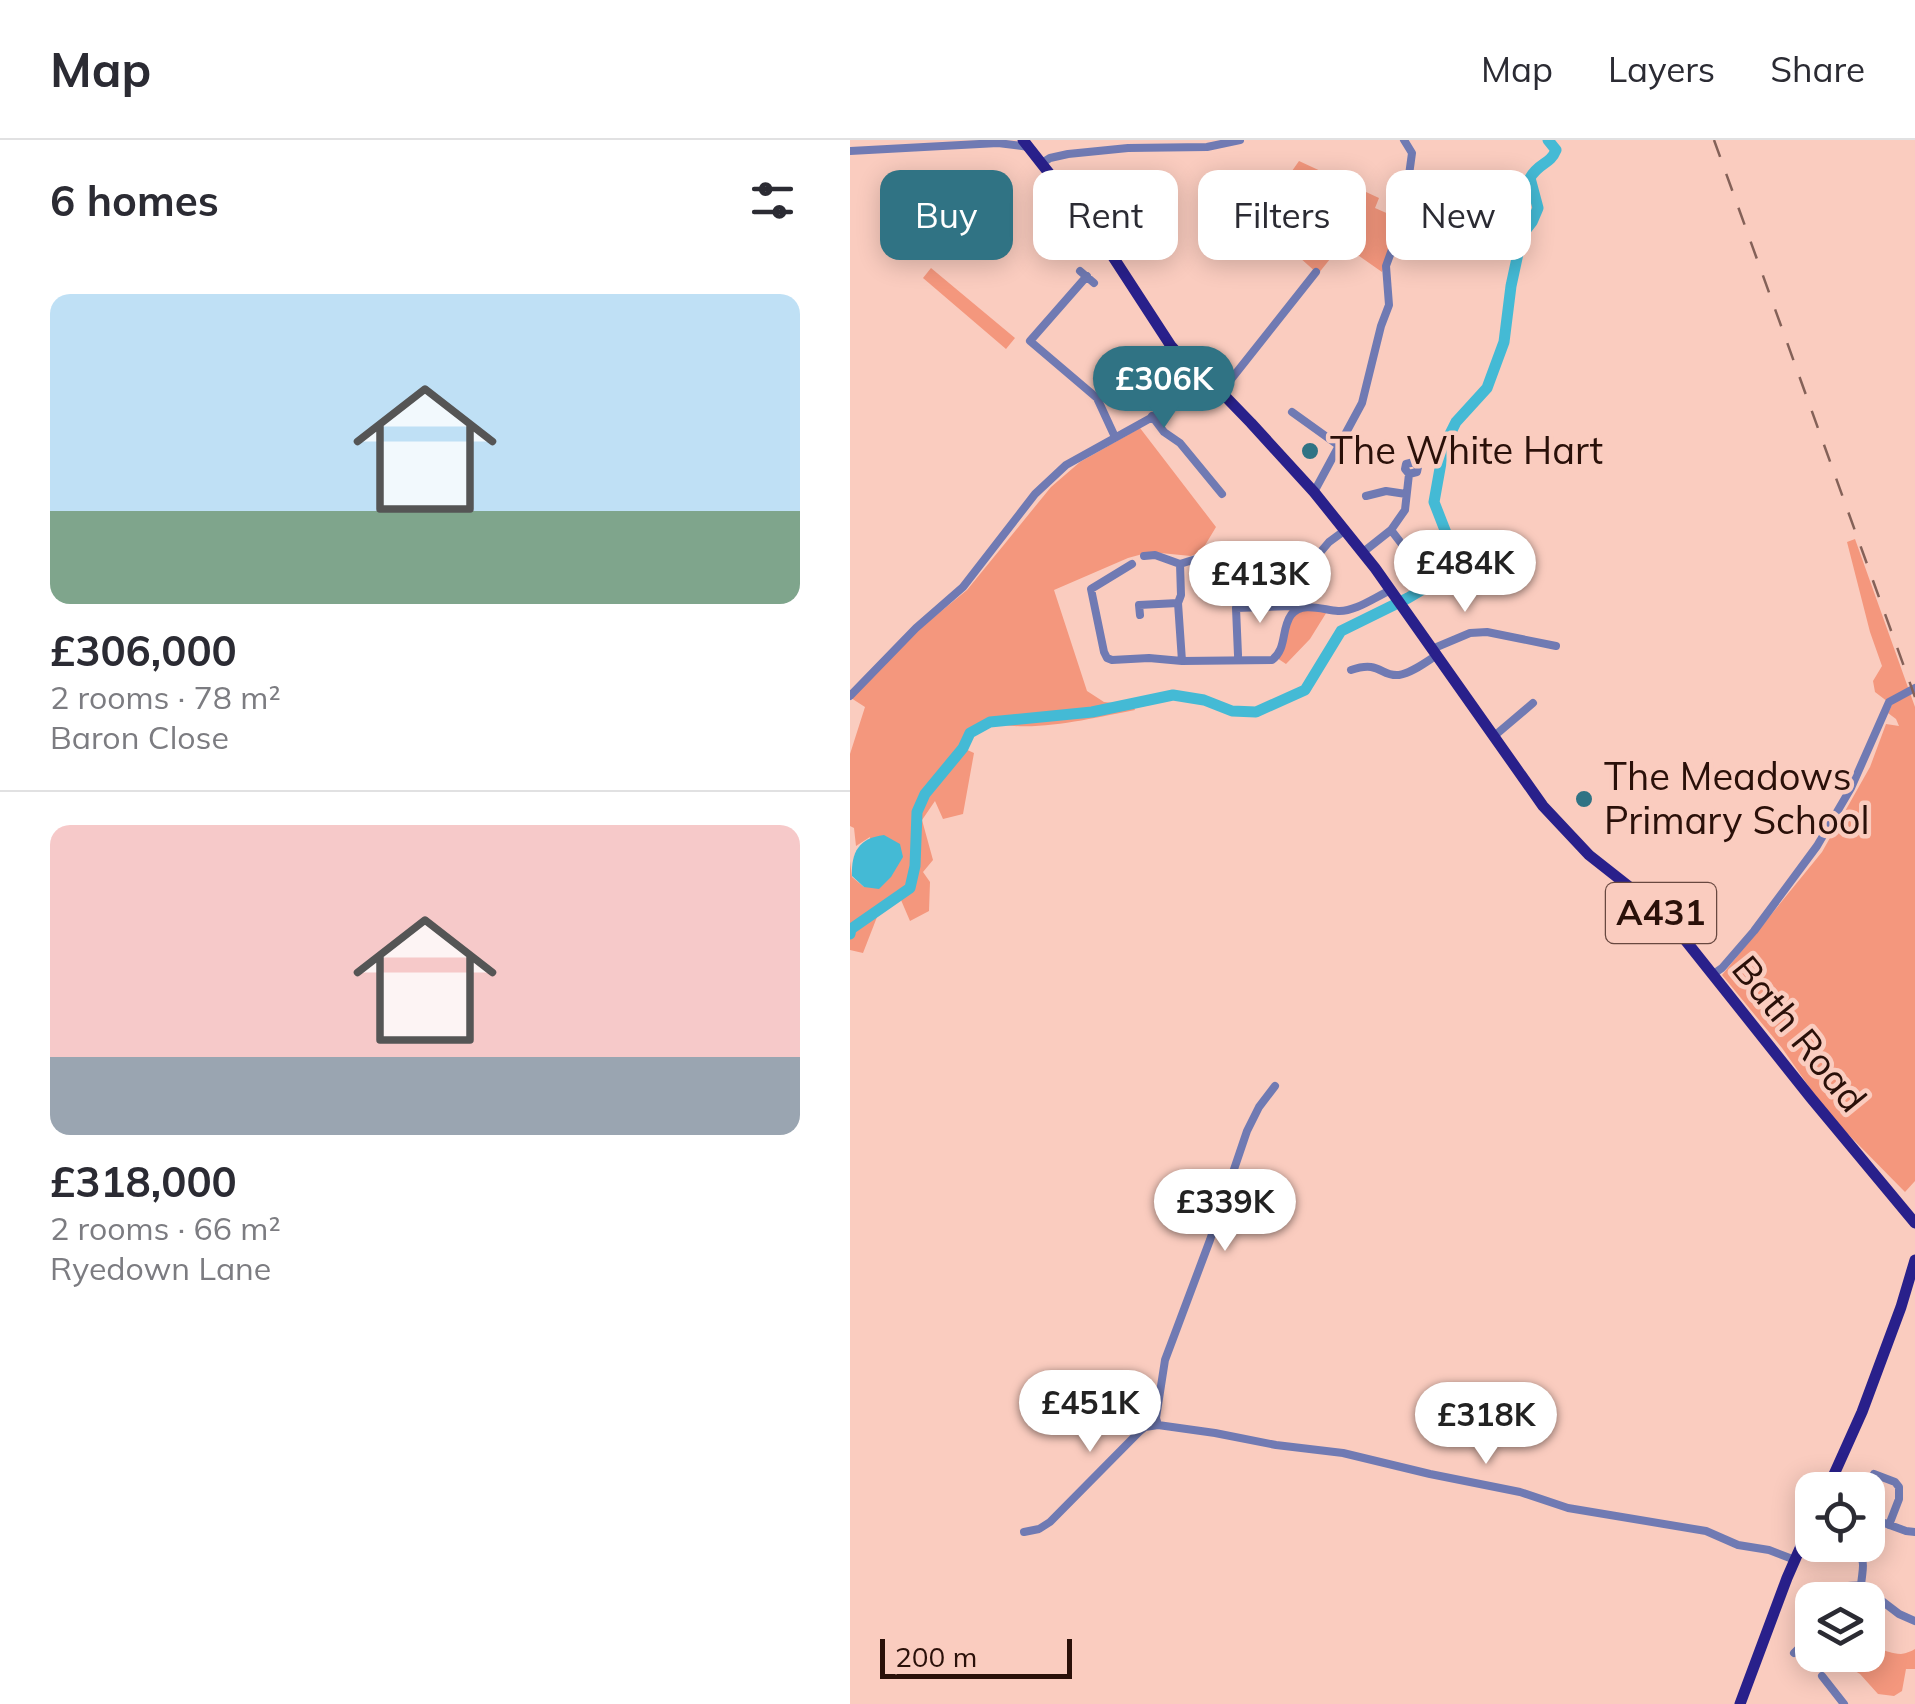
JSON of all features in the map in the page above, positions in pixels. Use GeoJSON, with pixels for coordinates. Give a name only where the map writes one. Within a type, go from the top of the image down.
{"type":"FeatureCollection","features":[{"type":"Feature","properties":{"kind":"main road","name":"A431"},"geometry":{"type":"LineString","coordinates":[[1026,144],[1104,243],[1171,346],[1192,370],[1221,392],[1314,492],[1392,592]]}},
{"type":"Feature","properties":{"kind":"main road","name":"Bath Road"},"geometry":{"type":"LineString","coordinates":[[1392,592],[1528,787],[1564,832],[1674,926],[1915,1223]]}},
{"type":"Feature","properties":{"kind":"main road"},"geometry":{"type":"LineString","coordinates":[[1835,1472],[1862,1412],[1915,1260]]}},
{"type":"Feature","properties":{"kind":"main road"},"geometry":{"type":"LineString","coordinates":[[1901,1307],[1915,1294]]}},
{"type":"Feature","properties":{"kind":"main road"},"geometry":{"type":"LineString","coordinates":[[1741,1704],[1795,1562]]}},
{"type":"Feature","properties":{"kind":"street"},"geometry":{"type":"LineString","coordinates":[[1042,162],[1083,152],[1207,147],[1240,140]]}},
{"type":"Feature","properties":{"kind":"street"},"geometry":{"type":"LineString","coordinates":[[1314,492],[1362,403],[1389,306],[1386,266],[1403,219],[1412,153],[1404,140]]}},
{"type":"Feature","properties":{"kind":"street"},"geometry":{"type":"LineString","coordinates":[[850,151],[1026,144]]}},
{"type":"Feature","properties":{"kind":"street"},"geometry":{"type":"LineString","coordinates":[[1221,392],[1316,272]]}},
{"type":"Feature","properties":{"kind":"street"},"geometry":{"type":"LineString","coordinates":[[1087,277],[1030,341],[1097,398],[1115,438]]}},
{"type":"Feature","properties":{"kind":"street"},"geometry":{"type":"LineString","coordinates":[[850,696],[916,628],[964,586],[1054,474],[1209,382]]}},
{"type":"Feature","properties":{"kind":"street"},"geometry":{"type":"LineString","coordinates":[[1292,412],[1338,445]]}},
{"type":"Feature","properties":{"kind":"street"},"geometry":{"type":"LineString","coordinates":[[1152,416],[1222,494]]}},
{"type":"Feature","properties":{"kind":"street"},"geometry":{"type":"LineString","coordinates":[[1362,553],[1392,530],[1406,510],[1410,474]]}},
{"type":"Feature","properties":{"kind":"street"},"geometry":{"type":"LineString","coordinates":[[1366,496],[1386,491],[1406,494]]}},
{"type":"Feature","properties":{"kind":"street"},"geometry":{"type":"LineString","coordinates":[[1392,530],[1421,568]]}},
{"type":"Feature","properties":{"kind":"street"},"geometry":{"type":"LineString","coordinates":[[1295,582],[1344,531]]}},
{"type":"Feature","properties":{"kind":"street"},"geometry":{"type":"LineString","coordinates":[[1091,589],[1107,658],[1112,660],[1272,660],[1280,654],[1294,609],[1295,582],[1289,571],[1265,560],[1199,558],[1180,564],[1155,555],[1144,556]]}},
{"type":"Feature","properties":{"kind":"street"},"geometry":{"type":"LineString","coordinates":[[1078,594],[1132,564]]}},
{"type":"Feature","properties":{"kind":"street"},"geometry":{"type":"LineString","coordinates":[[1180,564],[1182,661]]}},
{"type":"Feature","properties":{"kind":"street"},"geometry":{"type":"LineString","coordinates":[[1254,584],[1256,608]]}},
{"type":"Feature","properties":{"kind":"street"},"geometry":{"type":"LineString","coordinates":[[1238,655],[1236,608],[1348,610],[1392,592]]}},
{"type":"Feature","properties":{"kind":"street"},"geometry":{"type":"LineString","coordinates":[[1140,615],[1139,605],[1178,602]]}},
{"type":"Feature","properties":{"kind":"street"},"geometry":{"type":"LineString","coordinates":[[1352,670],[1375,666],[1399,675],[1470,633],[1487,632],[1556,646]]}},
{"type":"Feature","properties":{"kind":"street"},"geometry":{"type":"LineString","coordinates":[[1712,975],[1754,931],[1816,846],[1851,788],[1889,702],[1915,688]]}},
{"type":"Feature","properties":{"kind":"street"},"geometry":{"type":"LineString","coordinates":[[1493,737],[1533,703]]}},
{"type":"Feature","properties":{"kind":"street"},"geometry":{"type":"LineString","coordinates":[[1158,1424],[1166,1360],[1247,1130],[1274,1086]]}},
{"type":"Feature","properties":{"kind":"street"},"geometry":{"type":"LineString","coordinates":[[1024,1532],[1050,1522],[1139,1432],[1158,1424],[1372,1459],[1520,1492],[1568,1508],[1706,1531],[1738,1545],[1795,1560]]}},
{"type":"Feature","properties":{"kind":"street"},"geometry":{"type":"LineString","coordinates":[[1885,1478],[1899,1487],[1889,1525]]}},
{"type":"Feature","properties":{"kind":"street"},"geometry":{"type":"LineString","coordinates":[[1885,1523],[1915,1532]]}},
{"type":"Feature","properties":{"kind":"street"},"geometry":{"type":"LineString","coordinates":[[1885,1604],[1915,1620]]}},
{"type":"Feature","properties":{"kind":"street"},"geometry":{"type":"LineString","coordinates":[[1822,1676],[1833,1681],[1844,1704]]}},
{"type":"Feature","properties":{"kind":"shaded area"},"geometry":{"type":"Polygon","coordinates":[[[1299,161],[1318,170],[1293,170],[1299,161]]]}},
{"type":"Feature","properties":{"kind":"shaded area"},"geometry":{"type":"Polygon","coordinates":[[[1366,192],[1379,198],[1375,208],[1386,213],[1386,260],[1382,272],[1365,260],[1366,192]]]}},
{"type":"Feature","properties":{"kind":"shaded area"},"geometry":{"type":"Polygon","coordinates":[[[1302,260],[1329,260],[1318,274],[1302,260]]]}},
{"type":"Feature","properties":{"kind":"shaded area"},"geometry":{"type":"Polygon","coordinates":[[[931,268],[1015,338],[1006,349],[923,278],[931,268]]]}},
{"type":"Feature","properties":{"kind":"shaded area"},"geometry":{"type":"Polygon","coordinates":[[[1140,428],[1216,527],[1201,552],[1191,556],[1150,552],[1054,590],[1087,691],[1104,702],[1133,705],[1135,710],[1043,726],[990,722],[970,733],[963,748],[974,753],[963,814],[943,819],[935,801],[922,820],[933,860],[923,872],[930,882],[929,911],[910,921],[901,900],[877,917],[863,953],[850,950],[850,861],[852,877],[864,887],[870,837],[856,846],[854,828],[850,826],[850,754],[865,707],[851,698],[917,631],[967,590],[1051,487],[1080,462],[1140,428]]]}},
{"type":"Feature","properties":{"kind":"shaded area"},"geometry":{"type":"Polygon","coordinates":[[[1855,539],[1915,707],[1915,1181],[1905,1192],[1819,1101],[1782,1048],[1722,975],[1822,852],[1870,767],[1886,724],[1899,726],[1888,713],[1892,705],[1875,692],[1873,681],[1882,666],[1847,542],[1855,539]]]}},
{"type":"Feature","properties":{"kind":"shaded area"},"geometry":{"type":"Polygon","coordinates":[[[1297,606],[1328,610],[1310,639],[1286,664],[1277,658],[1289,610],[1297,606]]]}},
{"type":"Feature","properties":{"kind":"shaded area"},"geometry":{"type":"Polygon","coordinates":[[[1915,1649],[1915,1669],[1906,1669],[1902,1691],[1894,1696],[1878,1694],[1857,1672],[1885,1672],[1885,1651],[1901,1654],[1915,1649]]]}},
{"type":"Feature","properties":{"kind":"water"},"geometry":{"type":"Polygon","coordinates":[[[884,835],[900,844],[903,857],[879,889],[864,887],[852,876],[855,853],[868,839],[884,835]]]}},
{"type":"Feature","properties":{"kind":"waterway"},"geometry":{"type":"LineString","coordinates":[[850,934],[851,929],[910,888],[917,812],[925,794],[963,748],[970,733],[990,722],[1092,712],[1173,695],[1204,700],[1232,711],[1256,712],[1305,690],[1341,631],[1408,598],[1436,577],[1448,559],[1450,543],[1434,502],[1444,446],[1456,422],[1487,388],[1504,342],[1522,235],[1538,208],[1530,178],[1556,150],[1548,140]]}},
{"type":"Feature","properties":{"kind":"railway"},"geometry":{"type":"LineString","coordinates":[[1714,140],[1915,697]]}},
{"type":"Feature","properties":{"kind":"place","name":"The White Hart"},"geometry":{"type":"Point","coordinates":[1310,451]}},
{"type":"Feature","properties":{"kind":"place","name":"The Meadows Primary School"},"geometry":{"type":"Point","coordinates":[1584,799]}}]}
